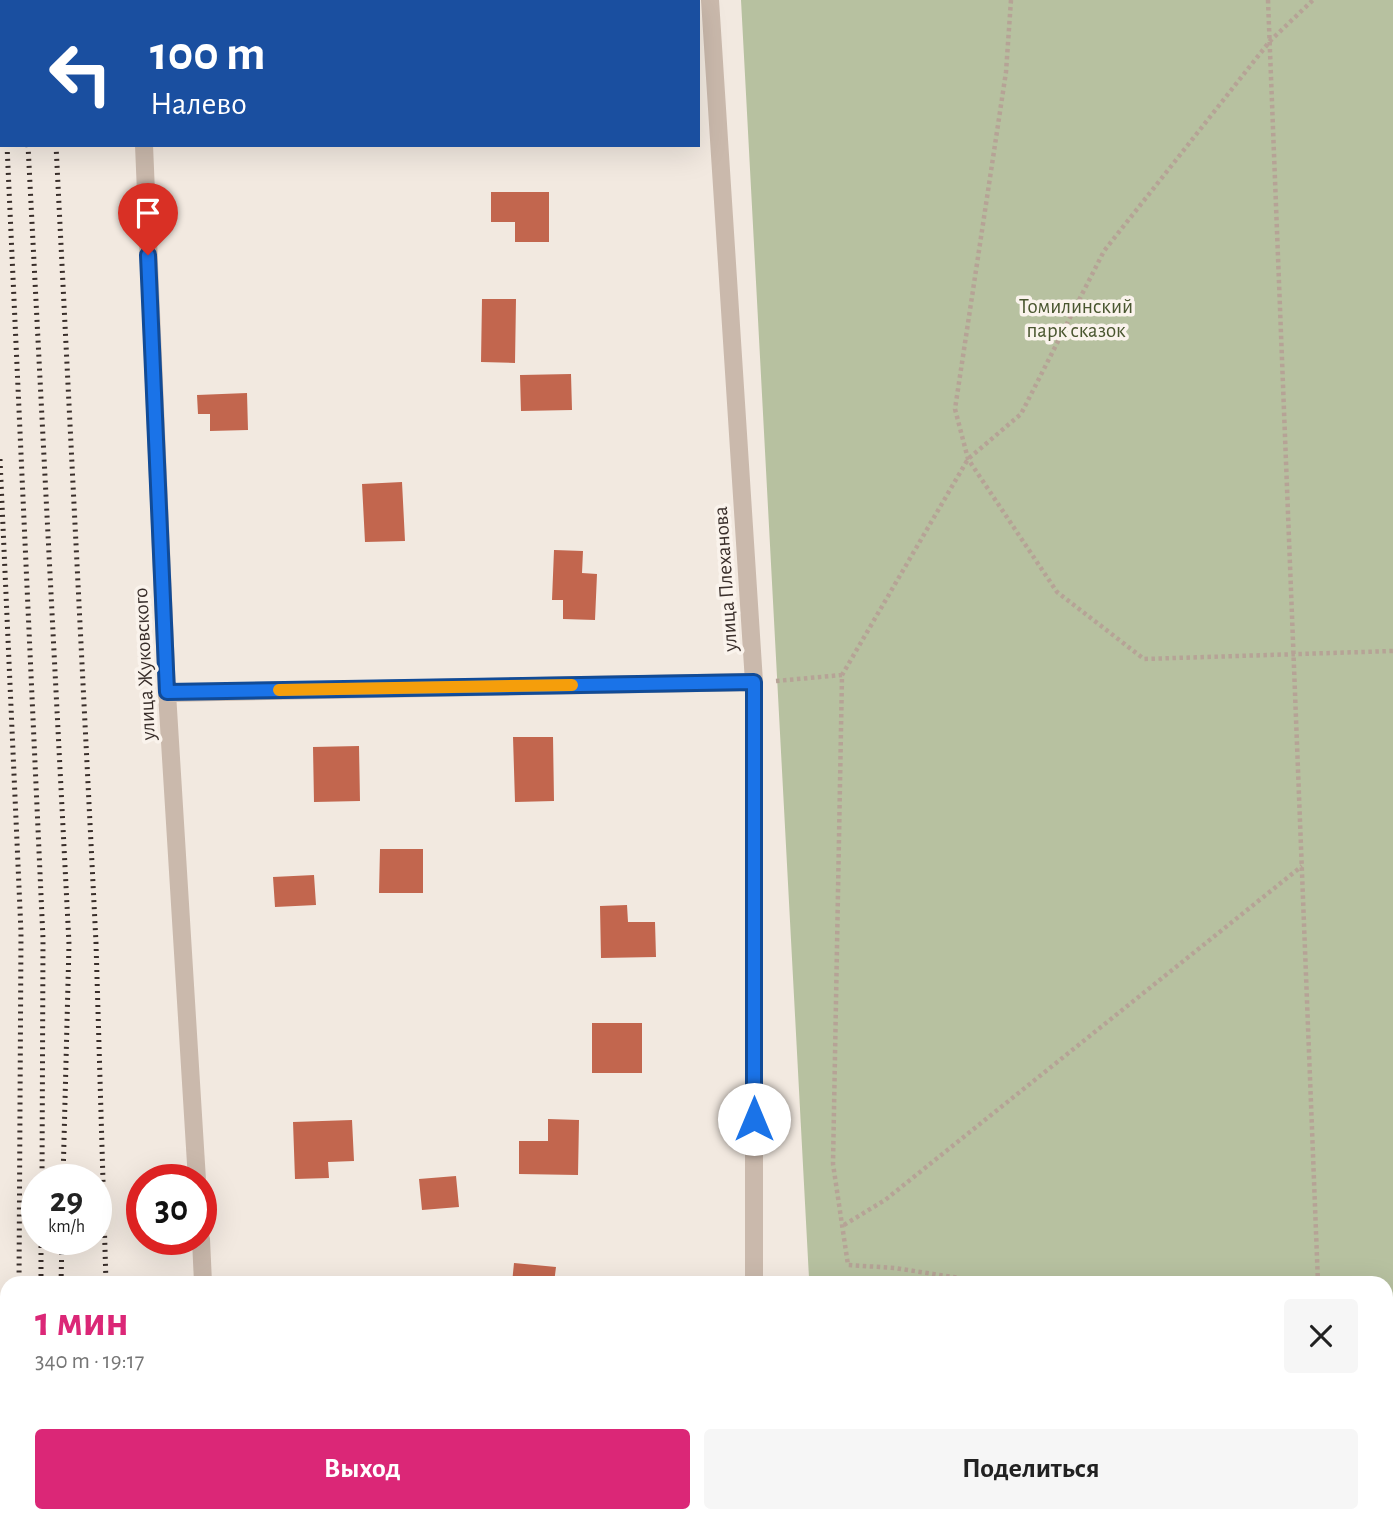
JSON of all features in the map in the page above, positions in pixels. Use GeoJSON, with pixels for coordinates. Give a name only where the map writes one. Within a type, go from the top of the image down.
{"type":"FeatureCollection","features":[{"type":"Feature","properties":{"kind":"street","name":"улица Плеханова"},"geometry":{"type":"LineString","coordinates":[[710,0],[754,682],[754,1276]]}},
{"type":"Feature","properties":{"kind":"street","name":"улица Жуковского"},"geometry":{"type":"LineString","coordinates":[[144,147],[167,692],[196,1164]]}},
{"type":"Feature","properties":{"kind":"street"},"geometry":{"type":"LineString","coordinates":[[167,692],[754,682]]}},
{"type":"Feature","properties":{"kind":"street"},"geometry":{"type":"LineString","coordinates":[[202,1255],[203,1276]]}},
{"type":"Feature","properties":{"kind":"path"},"geometry":{"type":"LineString","coordinates":[[1011,0],[1006,72],[955,409],[968,459],[1057,592],[1144,659],[1393,652]]}},
{"type":"Feature","properties":{"kind":"path"},"geometry":{"type":"LineString","coordinates":[[1268,0],[1318,1276]]}},
{"type":"Feature","properties":{"kind":"path"},"geometry":{"type":"LineString","coordinates":[[946,1276],[895,1268],[848,1265],[834,1164],[842,675],[968,459],[1021,414],[1104,251],[1270,41],[1312,0]]}},
{"type":"Feature","properties":{"kind":"path"},"geometry":{"type":"LineString","coordinates":[[754,682],[842,675]]}},
{"type":"Feature","properties":{"kind":"path"},"geometry":{"type":"LineString","coordinates":[[844,1225],[885,1200],[1302,866]]}},
{"type":"Feature","properties":{"kind":"green space","name":"Томилинский парк сказок"},"geometry":{"type":"Polygon","coordinates":[[[741,0],[1393,0],[1393,1276],[809,1276],[741,0]]]}},
{"type":"Feature","properties":{"kind":"building"},"geometry":{"type":"Polygon","coordinates":[[[491,192],[549,192],[549,242],[515,242],[515,222],[491,222],[491,192]]]}},
{"type":"Feature","properties":{"kind":"building"},"geometry":{"type":"Polygon","coordinates":[[[482,299],[516,299],[515,363],[481,362],[482,299]]]}},
{"type":"Feature","properties":{"kind":"building"},"geometry":{"type":"Polygon","coordinates":[[[571,374],[572,410],[521,411],[520,375],[571,374]]]}},
{"type":"Feature","properties":{"kind":"building"},"geometry":{"type":"Polygon","coordinates":[[[247,393],[248,430],[210,431],[210,414],[198,414],[197,395],[247,393]]]}},
{"type":"Feature","properties":{"kind":"building"},"geometry":{"type":"Polygon","coordinates":[[[402,482],[405,541],[365,542],[362,484],[402,482]]]}},
{"type":"Feature","properties":{"kind":"building"},"geometry":{"type":"Polygon","coordinates":[[[554,550],[583,551],[582,573],[597,574],[595,620],[563,619],[563,600],[552,600],[554,550]]]}},
{"type":"Feature","properties":{"kind":"building"},"geometry":{"type":"Polygon","coordinates":[[[513,737],[553,737],[554,801],[515,802],[513,737]]]}},
{"type":"Feature","properties":{"kind":"building"},"geometry":{"type":"Polygon","coordinates":[[[359,746],[360,801],[314,802],[313,747],[359,746]]]}},
{"type":"Feature","properties":{"kind":"building"},"geometry":{"type":"Polygon","coordinates":[[[380,849],[423,849],[423,893],[379,893],[380,849]]]}},
{"type":"Feature","properties":{"kind":"building"},"geometry":{"type":"Polygon","coordinates":[[[314,875],[316,905],[275,907],[273,877],[314,875]]]}},
{"type":"Feature","properties":{"kind":"building"},"geometry":{"type":"Polygon","coordinates":[[[627,905],[628,922],[655,922],[656,957],[601,958],[600,906],[627,905]]]}},
{"type":"Feature","properties":{"kind":"building"},"geometry":{"type":"Polygon","coordinates":[[[592,1023],[642,1023],[642,1073],[592,1073],[592,1023]]]}},
{"type":"Feature","properties":{"kind":"building"},"geometry":{"type":"Polygon","coordinates":[[[548,1119],[579,1120],[578,1175],[519,1174],[519,1141],[548,1141],[548,1119]]]}},
{"type":"Feature","properties":{"kind":"building"},"geometry":{"type":"Polygon","coordinates":[[[352,1120],[354,1161],[328,1162],[329,1178],[295,1179],[293,1122],[352,1120]]]}},
{"type":"Feature","properties":{"kind":"building"},"geometry":{"type":"Polygon","coordinates":[[[456,1176],[459,1207],[422,1210],[419,1179],[456,1176]]]}},
{"type":"Feature","properties":{"kind":"building"},"geometry":{"type":"Polygon","coordinates":[[[514,1263],[556,1267],[555,1276],[513,1276],[514,1263]]]}},
{"type":"Feature","properties":{"kind":"railway"},"geometry":{"type":"LineString","coordinates":[[7,147],[43,939],[42,1164]]}},
{"type":"Feature","properties":{"kind":"railway"},"geometry":{"type":"LineString","coordinates":[[28,147],[69,944],[63,1164]]}},
{"type":"Feature","properties":{"kind":"railway"},"geometry":{"type":"LineString","coordinates":[[56,147],[96,943],[106,1276]]}},
{"type":"Feature","properties":{"kind":"railway"},"geometry":{"type":"LineString","coordinates":[[0,459],[21,932],[19,1276]]}},
{"type":"Feature","properties":{"kind":"railway"},"geometry":{"type":"LineString","coordinates":[[41,1255],[41,1276]]}},
{"type":"Feature","properties":{"kind":"railway"},"geometry":{"type":"LineString","coordinates":[[61,1276],[62,1255]]}},
{"type":"Feature","properties":{"kind":"slow traffic"},"geometry":{"type":"LineString","coordinates":[[279,690],[572,685]]}},
{"type":"Feature","properties":{"kind":"route"},"geometry":{"type":"LineString","coordinates":[[148,255],[167,692],[754,682],[754,1119]]}}]}
